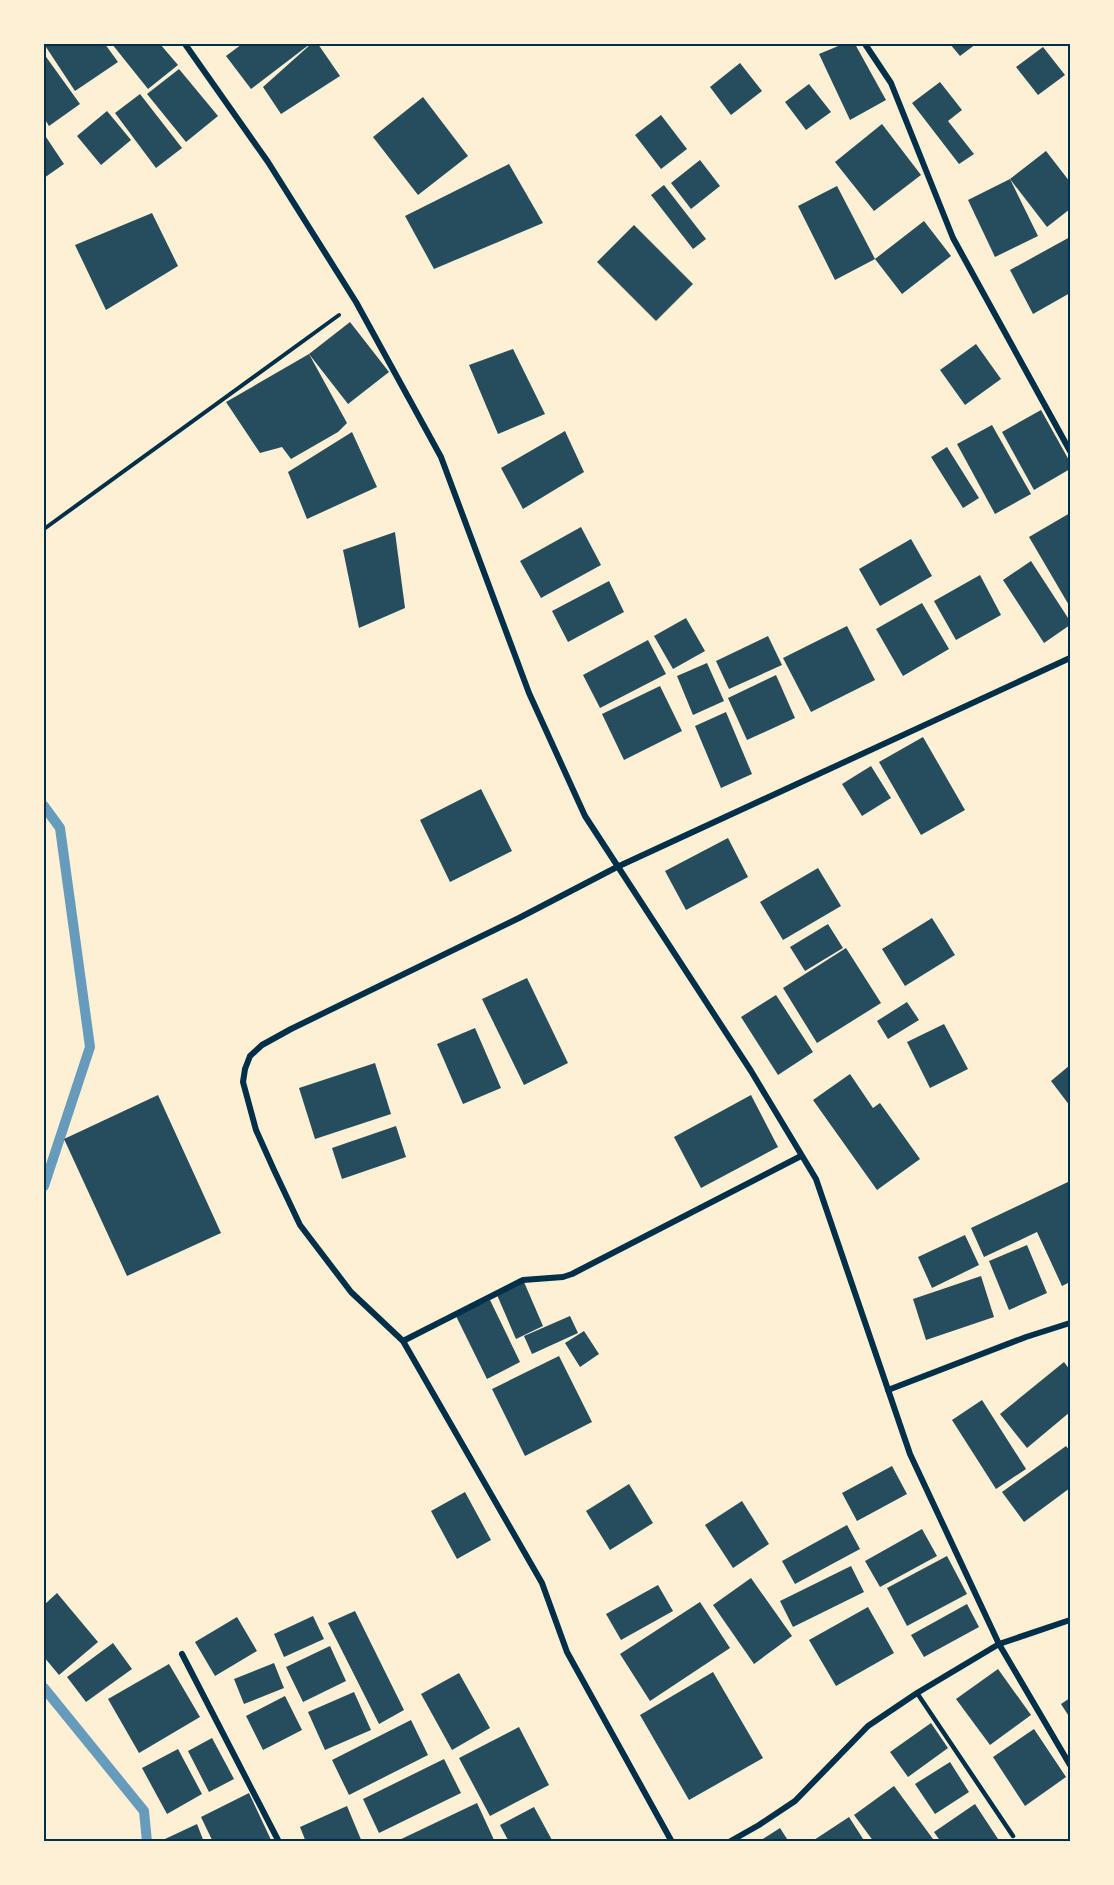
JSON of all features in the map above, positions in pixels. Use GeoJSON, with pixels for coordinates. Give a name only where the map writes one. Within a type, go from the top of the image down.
{"type":"FeatureCollection","features":[{"type":"Feature","properties":{"kind":"street"},"geometry":{"type":"LineString","coordinates":[[185,44],[268,162],[356,302],[441,457],[529,693],[585,816],[751,1071],[816,1179],[910,1455],[999,1644],[1071,1764]]}},
{"type":"Feature","properties":{"kind":"street"},"geometry":{"type":"LineString","coordinates":[[865,44],[891,83],[953,238],[1071,451]]}},
{"type":"Feature","properties":{"kind":"street"},"geometry":{"type":"LineString","coordinates":[[672,1842],[567,1653],[542,1583],[403,1341],[351,1292],[300,1225],[256,1130],[243,1082],[247,1063],[250,1056],[261,1046],[291,1029],[519,918],[617,867],[1071,658]]}},
{"type":"Feature","properties":{"kind":"street"},"geometry":{"type":"LineString","coordinates":[[403,1341],[523,1280],[563,1277],[572,1274],[801,1156]]}},
{"type":"Feature","properties":{"kind":"street"},"geometry":{"type":"LineString","coordinates":[[888,1390],[1026,1337],[1071,1323]]}},
{"type":"Feature","properties":{"kind":"street"},"geometry":{"type":"LineString","coordinates":[[729,1842],[795,1801],[868,1726],[917,1693],[999,1644],[1071,1620]]}},
{"type":"Feature","properties":{"kind":"street"},"geometry":{"type":"LineString","coordinates":[[182,1654],[279,1842]]}},
{"type":"Feature","properties":{"kind":"lane"},"geometry":{"type":"LineString","coordinates":[[917,1693],[1013,1836]]}},
{"type":"Feature","properties":{"kind":"path"},"geometry":{"type":"LineString","coordinates":[[44,529],[356,302]]}},
{"type":"Feature","properties":{"kind":"building"},"geometry":{"type":"Polygon","coordinates":[[[44,44],[105,44],[118,62],[75,91],[44,44]]]}},
{"type":"Feature","properties":{"kind":"building"},"geometry":{"type":"Polygon","coordinates":[[[112,44],[160,44],[178,65],[148,89],[112,44]]]}},
{"type":"Feature","properties":{"kind":"building"},"geometry":{"type":"Polygon","coordinates":[[[242,44],[310,44],[251,89],[226,56],[242,44]]]}},
{"type":"Feature","properties":{"kind":"building"},"geometry":{"type":"Polygon","coordinates":[[[311,44],[318,44],[340,76],[281,114],[263,87],[311,44]]]}},
{"type":"Feature","properties":{"kind":"building"},"geometry":{"type":"Polygon","coordinates":[[[843,44],[855,44],[886,100],[850,120],[819,54],[843,44]]]}},
{"type":"Feature","properties":{"kind":"building"},"geometry":{"type":"Polygon","coordinates":[[[950,44],[976,44],[960,56],[950,44]]]}},
{"type":"Feature","properties":{"kind":"building"},"geometry":{"type":"Polygon","coordinates":[[[1043,47],[1065,75],[1038,95],[1016,67],[1043,47]]]}},
{"type":"Feature","properties":{"kind":"building"},"geometry":{"type":"Polygon","coordinates":[[[44,54],[80,104],[49,126],[44,118],[44,54]]]}},
{"type":"Feature","properties":{"kind":"building"},"geometry":{"type":"Polygon","coordinates":[[[740,63],[762,91],[731,115],[710,87],[740,63]]]}},
{"type":"Feature","properties":{"kind":"building"},"geometry":{"type":"Polygon","coordinates":[[[179,69],[218,116],[186,142],[147,94],[179,69]]]}},
{"type":"Feature","properties":{"kind":"building"},"geometry":{"type":"Polygon","coordinates":[[[940,82],[962,110],[948,121],[974,154],[959,164],[912,103],[940,82]]]}},
{"type":"Feature","properties":{"kind":"building"},"geometry":{"type":"Polygon","coordinates":[[[809,84],[831,112],[806,130],[785,102],[809,84]]]}},
{"type":"Feature","properties":{"kind":"building"},"geometry":{"type":"Polygon","coordinates":[[[140,94],[182,148],[156,168],[115,113],[140,94]]]}},
{"type":"Feature","properties":{"kind":"building"},"geometry":{"type":"Polygon","coordinates":[[[423,97],[468,156],[418,195],[373,137],[423,97]]]}},
{"type":"Feature","properties":{"kind":"building"},"geometry":{"type":"Polygon","coordinates":[[[107,111],[131,140],[101,165],[77,136],[107,111]]]}},
{"type":"Feature","properties":{"kind":"building"},"geometry":{"type":"Polygon","coordinates":[[[661,115],[687,149],[661,169],[635,135],[661,115]]]}},
{"type":"Feature","properties":{"kind":"building"},"geometry":{"type":"Polygon","coordinates":[[[882,124],[921,175],[874,211],[835,162],[882,124]]]}},
{"type":"Feature","properties":{"kind":"building"},"geometry":{"type":"Polygon","coordinates":[[[44,134],[64,164],[44,178],[44,134]]]}},
{"type":"Feature","properties":{"kind":"building"},"geometry":{"type":"Polygon","coordinates":[[[1046,151],[1070,182],[1070,209],[1047,227],[1010,179],[1046,151]]]}},
{"type":"Feature","properties":{"kind":"building"},"geometry":{"type":"Polygon","coordinates":[[[700,160],[720,186],[691,209],[671,183],[700,160]]]}},
{"type":"Feature","properties":{"kind":"building"},"geometry":{"type":"Polygon","coordinates":[[[509,164],[543,223],[434,269],[405,216],[509,164]]]}},
{"type":"Feature","properties":{"kind":"building"},"geometry":{"type":"Polygon","coordinates":[[[1010,179],[1038,236],[995,257],[968,200],[1010,179]]]}},
{"type":"Feature","properties":{"kind":"building"},"geometry":{"type":"Polygon","coordinates":[[[664,185],[706,239],[693,249],[651,195],[664,185]]]}},
{"type":"Feature","properties":{"kind":"building"},"geometry":{"type":"Polygon","coordinates":[[[837,186],[875,259],[835,280],[798,206],[837,186]]]}},
{"type":"Feature","properties":{"kind":"building"},"geometry":{"type":"Polygon","coordinates":[[[152,213],[178,266],[106,310],[75,245],[152,213]]]}},
{"type":"Feature","properties":{"kind":"building"},"geometry":{"type":"Polygon","coordinates":[[[924,221],[951,256],[902,294],[875,259],[924,221]]]}},
{"type":"Feature","properties":{"kind":"building"},"geometry":{"type":"Polygon","coordinates":[[[634,225],[693,284],[656,321],[597,262],[634,225]]]}},
{"type":"Feature","properties":{"kind":"building"},"geometry":{"type":"Polygon","coordinates":[[[1070,237],[1070,293],[1033,314],[1010,270],[1070,237]]]}},
{"type":"Feature","properties":{"kind":"building"},"geometry":{"type":"Polygon","coordinates":[[[350,322],[389,372],[348,404],[309,354],[350,322]]]}},
{"type":"Feature","properties":{"kind":"building"},"geometry":{"type":"Polygon","coordinates":[[[976,344],[1001,379],[965,405],[940,370],[976,344]]]}},
{"type":"Feature","properties":{"kind":"building"},"geometry":{"type":"Polygon","coordinates":[[[513,349],[545,414],[498,434],[469,365],[513,349]]]}},
{"type":"Feature","properties":{"kind":"building"},"geometry":{"type":"Polygon","coordinates":[[[309,354],[347,423],[338,432],[291,459],[282,447],[260,453],[226,402],[309,354]]]}},
{"type":"Feature","properties":{"kind":"building"},"geometry":{"type":"Polygon","coordinates":[[[1041,410],[1070,462],[1070,469],[1034,490],[1002,432],[1041,410]]]}},
{"type":"Feature","properties":{"kind":"building"},"geometry":{"type":"Polygon","coordinates":[[[992,425],[1031,494],[995,514],[957,444],[992,425]]]}},
{"type":"Feature","properties":{"kind":"building"},"geometry":{"type":"Polygon","coordinates":[[[565,431],[584,472],[523,509],[501,468],[565,431]]]}},
{"type":"Feature","properties":{"kind":"building"},"geometry":{"type":"Polygon","coordinates":[[[352,432],[377,487],[307,519],[288,472],[352,432]]]}},
{"type":"Feature","properties":{"kind":"building"},"geometry":{"type":"Polygon","coordinates":[[[947,447],[979,498],[963,508],[931,457],[947,447]]]}},
{"type":"Feature","properties":{"kind":"building"},"geometry":{"type":"Polygon","coordinates":[[[1070,513],[1070,607],[1029,537],[1070,513]]]}},
{"type":"Feature","properties":{"kind":"building"},"geometry":{"type":"Polygon","coordinates":[[[581,527],[601,565],[541,598],[520,561],[581,527]]]}},
{"type":"Feature","properties":{"kind":"building"},"geometry":{"type":"Polygon","coordinates":[[[395,532],[405,608],[359,628],[343,550],[395,532]]]}},
{"type":"Feature","properties":{"kind":"building"},"geometry":{"type":"Polygon","coordinates":[[[911,539],[932,576],[880,606],[859,569],[911,539]]]}},
{"type":"Feature","properties":{"kind":"building"},"geometry":{"type":"Polygon","coordinates":[[[1031,561],[1070,621],[1070,625],[1044,643],[1003,580],[1031,561]]]}},
{"type":"Feature","properties":{"kind":"building"},"geometry":{"type":"Polygon","coordinates":[[[980,575],[1001,615],[956,640],[934,601],[980,575]]]}},
{"type":"Feature","properties":{"kind":"building"},"geometry":{"type":"Polygon","coordinates":[[[609,581],[624,612],[568,642],[552,611],[609,581]]]}},
{"type":"Feature","properties":{"kind":"building"},"geometry":{"type":"Polygon","coordinates":[[[922,603],[949,649],[903,676],[876,629],[922,603]]]}},
{"type":"Feature","properties":{"kind":"building"},"geometry":{"type":"Polygon","coordinates":[[[686,618],[705,651],[673,669],[654,636],[686,618]]]}},
{"type":"Feature","properties":{"kind":"building"},"geometry":{"type":"Polygon","coordinates":[[[847,626],[875,680],[811,712],[783,658],[847,626]]]}},
{"type":"Feature","properties":{"kind":"building"},"geometry":{"type":"Polygon","coordinates":[[[768,636],[782,665],[729,689],[716,661],[768,636]]]}},
{"type":"Feature","properties":{"kind":"building"},"geometry":{"type":"Polygon","coordinates":[[[648,640],[666,674],[600,708],[583,675],[648,640]]]}},
{"type":"Feature","properties":{"kind":"building"},"geometry":{"type":"Polygon","coordinates":[[[707,663],[724,701],[693,715],[677,676],[707,663]]]}},
{"type":"Feature","properties":{"kind":"building"},"geometry":{"type":"Polygon","coordinates":[[[776,675],[795,718],[747,740],[728,698],[776,675]]]}},
{"type":"Feature","properties":{"kind":"building"},"geometry":{"type":"Polygon","coordinates":[[[660,686],[682,731],[624,760],[602,714],[660,686]]]}},
{"type":"Feature","properties":{"kind":"building"},"geometry":{"type":"Polygon","coordinates":[[[726,712],[752,774],[721,788],[695,726],[726,712]]]}},
{"type":"Feature","properties":{"kind":"building"},"geometry":{"type":"Polygon","coordinates":[[[923,737],[965,810],[921,835],[879,762],[923,737]]]}},
{"type":"Feature","properties":{"kind":"building"},"geometry":{"type":"Polygon","coordinates":[[[871,766],[891,798],[862,816],[842,784],[871,766]]]}},
{"type":"Feature","properties":{"kind":"building"},"geometry":{"type":"Polygon","coordinates":[[[481,789],[512,851],[450,882],[420,820],[481,789]]]}},
{"type":"Feature","properties":{"kind":"building"},"geometry":{"type":"Polygon","coordinates":[[[728,838],[748,877],[686,910],[665,871],[728,838]]]}},
{"type":"Feature","properties":{"kind":"building"},"geometry":{"type":"Polygon","coordinates":[[[818,868],[841,906],[783,940],[760,902],[818,868]]]}},
{"type":"Feature","properties":{"kind":"building"},"geometry":{"type":"Polygon","coordinates":[[[932,918],[955,955],[905,986],[882,949],[932,918]]]}},
{"type":"Feature","properties":{"kind":"building"},"geometry":{"type":"Polygon","coordinates":[[[828,924],[843,948],[805,971],[790,947],[828,924]]]}},
{"type":"Feature","properties":{"kind":"building"},"geometry":{"type":"Polygon","coordinates":[[[846,948],[881,1003],[817,1043],[783,988],[846,948]]]}},
{"type":"Feature","properties":{"kind":"building"},"geometry":{"type":"Polygon","coordinates":[[[527,978],[568,1063],[524,1085],[482,999],[527,978]]]}},
{"type":"Feature","properties":{"kind":"building"},"geometry":{"type":"Polygon","coordinates":[[[776,995],[813,1052],[778,1075],[741,1017],[776,995]]]}},
{"type":"Feature","properties":{"kind":"building"},"geometry":{"type":"Polygon","coordinates":[[[907,1002],[919,1020],[888,1039],[877,1021],[907,1002]]]}},
{"type":"Feature","properties":{"kind":"building"},"geometry":{"type":"Polygon","coordinates":[[[944,1024],[968,1069],[930,1088],[907,1042],[944,1024]]]}},
{"type":"Feature","properties":{"kind":"building"},"geometry":{"type":"Polygon","coordinates":[[[475,1028],[501,1088],[463,1104],[437,1044],[475,1028]]]}},
{"type":"Feature","properties":{"kind":"building"},"geometry":{"type":"Polygon","coordinates":[[[375,1063],[391,1114],[315,1139],[299,1088],[375,1063]]]}},
{"type":"Feature","properties":{"kind":"building"},"geometry":{"type":"Polygon","coordinates":[[[1070,1065],[1070,1106],[1051,1081],[1070,1065]]]}},
{"type":"Feature","properties":{"kind":"building"},"geometry":{"type":"Polygon","coordinates":[[[850,1074],[873,1108],[880,1103],[920,1159],[877,1190],[813,1100],[850,1074]]]}},
{"type":"Feature","properties":{"kind":"building"},"geometry":{"type":"Polygon","coordinates":[[[158,1095],[221,1233],[127,1276],[64,1139],[158,1095]]]}},
{"type":"Feature","properties":{"kind":"building"},"geometry":{"type":"Polygon","coordinates":[[[751,1095],[778,1147],[701,1188],[674,1137],[751,1095]]]}},
{"type":"Feature","properties":{"kind":"building"},"geometry":{"type":"Polygon","coordinates":[[[396,1126],[406,1157],[342,1179],[332,1148],[396,1126]]]}},
{"type":"Feature","properties":{"kind":"building"},"geometry":{"type":"Polygon","coordinates":[[[1070,1181],[1070,1282],[1062,1286],[1037,1232],[984,1257],[971,1228],[1070,1181]]]}},
{"type":"Feature","properties":{"kind":"building"},"geometry":{"type":"Polygon","coordinates":[[[965,1235],[979,1265],[932,1288],[918,1257],[965,1235]]]}},
{"type":"Feature","properties":{"kind":"building"},"geometry":{"type":"Polygon","coordinates":[[[1027,1245],[1047,1293],[1009,1310],[989,1261],[1027,1245]]]}},
{"type":"Feature","properties":{"kind":"building"},"geometry":{"type":"Polygon","coordinates":[[[981,1276],[994,1317],[926,1340],[913,1299],[981,1276]]]}},
{"type":"Feature","properties":{"kind":"building"},"geometry":{"type":"Polygon","coordinates":[[[524,1282],[543,1326],[516,1339],[497,1295],[524,1282]]]}},
{"type":"Feature","properties":{"kind":"building"},"geometry":{"type":"Polygon","coordinates":[[[490,1300],[520,1362],[487,1379],[456,1316],[490,1300]]]}},
{"type":"Feature","properties":{"kind":"building"},"geometry":{"type":"Polygon","coordinates":[[[570,1316],[578,1333],[532,1354],[524,1336],[570,1316]]]}},
{"type":"Feature","properties":{"kind":"building"},"geometry":{"type":"Polygon","coordinates":[[[584,1331],[599,1354],[580,1367],[565,1343],[584,1331]]]}},
{"type":"Feature","properties":{"kind":"building"},"geometry":{"type":"Polygon","coordinates":[[[559,1356],[592,1422],[525,1456],[492,1389],[559,1356]]]}},
{"type":"Feature","properties":{"kind":"building"},"geometry":{"type":"Polygon","coordinates":[[[1064,1362],[1070,1370],[1070,1412],[1027,1448],[1000,1414],[1064,1362]]]}},
{"type":"Feature","properties":{"kind":"building"},"geometry":{"type":"Polygon","coordinates":[[[982,1400],[1026,1469],[996,1489],[952,1420],[982,1400]]]}},
{"type":"Feature","properties":{"kind":"building"},"geometry":{"type":"Polygon","coordinates":[[[1066,1446],[1070,1451],[1070,1488],[1024,1522],[1002,1492],[1066,1446]]]}},
{"type":"Feature","properties":{"kind":"building"},"geometry":{"type":"Polygon","coordinates":[[[892,1466],[907,1494],[857,1521],[842,1493],[892,1466]]]}},
{"type":"Feature","properties":{"kind":"building"},"geometry":{"type":"Polygon","coordinates":[[[629,1484],[653,1523],[610,1550],[586,1511],[629,1484]]]}},
{"type":"Feature","properties":{"kind":"building"},"geometry":{"type":"Polygon","coordinates":[[[465,1492],[491,1540],[457,1559],[431,1511],[465,1492]]]}},
{"type":"Feature","properties":{"kind":"building"},"geometry":{"type":"Polygon","coordinates":[[[742,1501],[769,1544],[733,1568],[705,1525],[742,1501]]]}},
{"type":"Feature","properties":{"kind":"building"},"geometry":{"type":"Polygon","coordinates":[[[847,1525],[860,1549],[795,1584],[782,1561],[847,1525]]]}},
{"type":"Feature","properties":{"kind":"building"},"geometry":{"type":"Polygon","coordinates":[[[922,1529],[937,1556],[880,1587],[865,1561],[922,1529]]]}},
{"type":"Feature","properties":{"kind":"building"},"geometry":{"type":"Polygon","coordinates":[[[947,1556],[967,1594],[907,1626],[887,1588],[947,1556]]]}},
{"type":"Feature","properties":{"kind":"building"},"geometry":{"type":"Polygon","coordinates":[[[851,1566],[864,1592],[793,1627],[780,1601],[851,1566]]]}},
{"type":"Feature","properties":{"kind":"building"},"geometry":{"type":"Polygon","coordinates":[[[751,1578],[792,1636],[754,1664],[713,1605],[751,1578]]]}},
{"type":"Feature","properties":{"kind":"building"},"geometry":{"type":"Polygon","coordinates":[[[658,1585],[673,1611],[621,1640],[606,1614],[658,1585]]]}},
{"type":"Feature","properties":{"kind":"building"},"geometry":{"type":"Polygon","coordinates":[[[57,1593],[98,1642],[59,1675],[44,1657],[44,1605],[57,1593]]]}},
{"type":"Feature","properties":{"kind":"building"},"geometry":{"type":"Polygon","coordinates":[[[700,1602],[730,1648],[650,1701],[620,1654],[700,1602]]]}},
{"type":"Feature","properties":{"kind":"building"},"geometry":{"type":"Polygon","coordinates":[[[967,1604],[979,1627],[924,1657],[911,1635],[967,1604]]]}},
{"type":"Feature","properties":{"kind":"building"},"geometry":{"type":"Polygon","coordinates":[[[868,1607],[894,1653],[836,1686],[809,1640],[868,1607]]]}},
{"type":"Feature","properties":{"kind":"building"},"geometry":{"type":"Polygon","coordinates":[[[355,1611],[404,1710],[379,1724],[328,1623],[355,1611]]]}},
{"type":"Feature","properties":{"kind":"building"},"geometry":{"type":"Polygon","coordinates":[[[313,1616],[324,1639],[284,1657],[274,1634],[313,1616]]]}},
{"type":"Feature","properties":{"kind":"building"},"geometry":{"type":"Polygon","coordinates":[[[237,1617],[257,1651],[215,1676],[195,1642],[237,1617]]]}},
{"type":"Feature","properties":{"kind":"building"},"geometry":{"type":"Polygon","coordinates":[[[113,1643],[132,1669],[86,1702],[67,1677],[113,1643]]]}},
{"type":"Feature","properties":{"kind":"building"},"geometry":{"type":"Polygon","coordinates":[[[330,1646],[346,1681],[303,1702],[286,1667],[330,1646]]]}},
{"type":"Feature","properties":{"kind":"building"},"geometry":{"type":"Polygon","coordinates":[[[274,1663],[284,1688],[244,1704],[234,1679],[274,1663]]]}},
{"type":"Feature","properties":{"kind":"building"},"geometry":{"type":"Polygon","coordinates":[[[169,1664],[200,1717],[139,1753],[108,1699],[169,1664]]]}},
{"type":"Feature","properties":{"kind":"building"},"geometry":{"type":"Polygon","coordinates":[[[998,1669],[1031,1715],[990,1745],[956,1699],[998,1669]]]}},
{"type":"Feature","properties":{"kind":"building"},"geometry":{"type":"Polygon","coordinates":[[[713,1672],[763,1758],[689,1800],[640,1715],[713,1672]]]}},
{"type":"Feature","properties":{"kind":"building"},"geometry":{"type":"Polygon","coordinates":[[[459,1673],[490,1728],[452,1750],[421,1694],[459,1673]]]}},
{"type":"Feature","properties":{"kind":"building"},"geometry":{"type":"Polygon","coordinates":[[[354,1692],[371,1730],[325,1750],[308,1712],[354,1692]]]}},
{"type":"Feature","properties":{"kind":"building"},"geometry":{"type":"Polygon","coordinates":[[[285,1696],[302,1730],[263,1750],[246,1716],[285,1696]]]}},
{"type":"Feature","properties":{"kind":"building"},"geometry":{"type":"Polygon","coordinates":[[[1070,1698],[1070,1718],[1061,1704],[1070,1698]]]}},
{"type":"Feature","properties":{"kind":"building"},"geometry":{"type":"Polygon","coordinates":[[[411,1720],[428,1755],[349,1795],[332,1760],[411,1720]]]}},
{"type":"Feature","properties":{"kind":"building"},"geometry":{"type":"Polygon","coordinates":[[[931,1723],[948,1748],[908,1777],[890,1752],[931,1723]]]}},
{"type":"Feature","properties":{"kind":"building"},"geometry":{"type":"Polygon","coordinates":[[[519,1727],[549,1785],[490,1816],[459,1758],[519,1727]]]}},
{"type":"Feature","properties":{"kind":"building"},"geometry":{"type":"Polygon","coordinates":[[[1034,1729],[1066,1777],[1025,1806],[993,1757],[1034,1729]]]}},
{"type":"Feature","properties":{"kind":"building"},"geometry":{"type":"Polygon","coordinates":[[[212,1738],[234,1779],[209,1792],[188,1751],[212,1738]]]}},
{"type":"Feature","properties":{"kind":"building"},"geometry":{"type":"Polygon","coordinates":[[[178,1749],[202,1794],[167,1814],[142,1768],[178,1749]]]}},
{"type":"Feature","properties":{"kind":"building"},"geometry":{"type":"Polygon","coordinates":[[[444,1759],[461,1793],[379,1833],[363,1799],[444,1759]]]}},
{"type":"Feature","properties":{"kind":"building"},"geometry":{"type":"Polygon","coordinates":[[[950,1762],[969,1792],[935,1814],[915,1784],[950,1762]]]}},
{"type":"Feature","properties":{"kind":"building"},"geometry":{"type":"Polygon","coordinates":[[[894,1786],[933,1839],[931,1842],[874,1842],[854,1815],[894,1786]]]}},
{"type":"Feature","properties":{"kind":"building"},"geometry":{"type":"Polygon","coordinates":[[[249,1793],[272,1842],[213,1842],[201,1817],[249,1793]]]}},
{"type":"Feature","properties":{"kind":"building"},"geometry":{"type":"Polygon","coordinates":[[[477,1803],[495,1842],[395,1842],[477,1803]]]}},
{"type":"Feature","properties":{"kind":"building"},"geometry":{"type":"Polygon","coordinates":[[[975,1804],[1000,1842],[941,1842],[934,1832],[975,1804]]]}},
{"type":"Feature","properties":{"kind":"building"},"geometry":{"type":"Polygon","coordinates":[[[347,1806],[362,1842],[306,1842],[300,1827],[347,1806]]]}},
{"type":"Feature","properties":{"kind":"building"},"geometry":{"type":"Polygon","coordinates":[[[534,1807],[553,1842],[509,1842],[500,1825],[534,1807]]]}},
{"type":"Feature","properties":{"kind":"building"},"geometry":{"type":"Polygon","coordinates":[[[849,1817],[865,1842],[811,1842],[849,1817]]]}},
{"type":"Feature","properties":{"kind":"building"},"geometry":{"type":"Polygon","coordinates":[[[197,1824],[204,1842],[167,1842],[165,1839],[197,1824]]]}},
{"type":"Feature","properties":{"kind":"building"},"geometry":{"type":"Polygon","coordinates":[[[780,1828],[789,1842],[758,1842],[780,1828]]]}},
{"type":"Feature","properties":{"kind":"waterway"},"geometry":{"type":"LineString","coordinates":[[44,806],[60,828],[90,1047],[44,1186]]}},
{"type":"Feature","properties":{"kind":"waterway"},"geometry":{"type":"LineString","coordinates":[[44,1688],[144,1811],[147,1842]]}}]}
